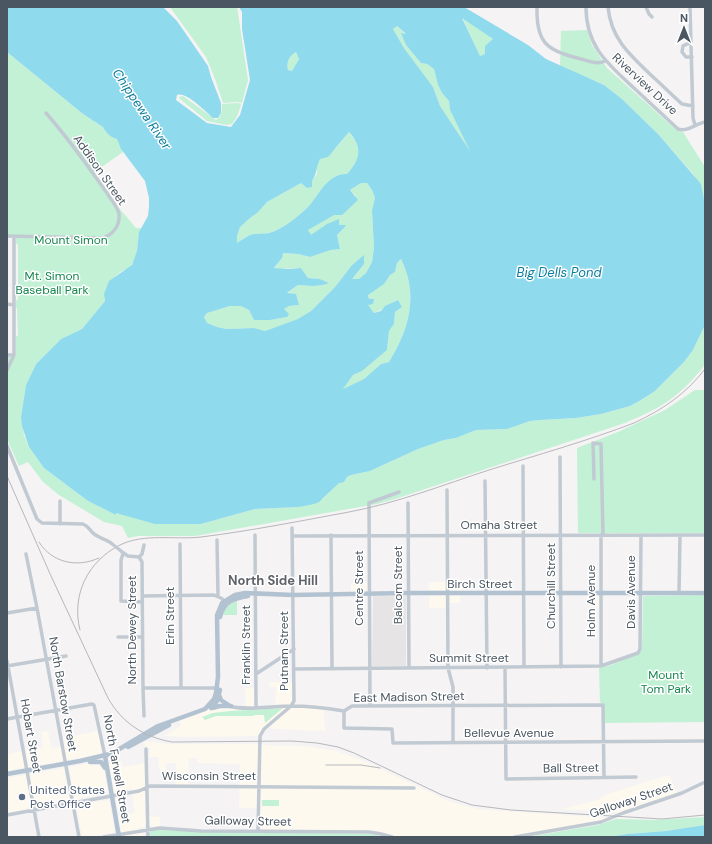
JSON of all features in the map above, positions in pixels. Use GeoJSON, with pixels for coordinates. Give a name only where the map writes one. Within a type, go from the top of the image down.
{"type":"FeatureCollection","features":[{"type":"Feature","properties":{"kind":"main road","name":"Birch Street"},"geometry":{"type":"LineString","coordinates":[[226,602],[256,594],[705,593]]}},
{"type":"Feature","properties":{"kind":"main road"},"geometry":{"type":"LineString","coordinates":[[226,602],[221,612],[218,626],[218,677],[221,700],[231,706]]}},
{"type":"Feature","properties":{"kind":"main road"},"geometry":{"type":"LineString","coordinates":[[207,711],[216,700],[219,690]]}},
{"type":"Feature","properties":{"kind":"main road"},"geometry":{"type":"LineString","coordinates":[[112,754],[158,726],[205,709],[216,700]]}},
{"type":"Feature","properties":{"kind":"main road"},"geometry":{"type":"LineString","coordinates":[[7,774],[66,764],[112,754],[135,744],[165,726],[218,706],[231,706]]}},
{"type":"Feature","properties":{"kind":"main road","name":"North Farwell Street"},"geometry":{"type":"LineString","coordinates":[[105,756],[119,836]]}},
{"type":"Feature","properties":{"kind":"main road"},"geometry":{"type":"LineString","coordinates":[[80,761],[103,763],[106,773],[108,773]]}},
{"type":"Feature","properties":{"kind":"street"},"geometry":{"type":"LineString","coordinates":[[537,7],[540,36],[553,50],[562,54],[594,62],[599,63],[605,61]]}},
{"type":"Feature","properties":{"kind":"street","name":"Riverview Drive"},"geometry":{"type":"LineString","coordinates":[[586,7],[591,38],[605,61],[678,129],[685,130],[695,125]]}},
{"type":"Feature","properties":{"kind":"street"},"geometry":{"type":"LineString","coordinates":[[608,7],[610,21],[615,34],[627,53],[679,102],[684,105],[693,106]]}},
{"type":"Feature","properties":{"kind":"street"},"geometry":{"type":"LineString","coordinates":[[646,7],[652,17]]}},
{"type":"Feature","properties":{"kind":"street"},"geometry":{"type":"LineString","coordinates":[[690,7],[693,120],[695,125],[705,122]]}},
{"type":"Feature","properties":{"kind":"street"},"geometry":{"type":"LineString","coordinates":[[691,42],[683,46],[682,52],[686,56],[692,57]]}},
{"type":"Feature","properties":{"kind":"street","name":"Addison Street"},"geometry":{"type":"LineString","coordinates":[[7,236],[103,238],[113,233],[118,225],[118,209],[93,172],[46,113]]}},
{"type":"Feature","properties":{"kind":"street"},"geometry":{"type":"LineString","coordinates":[[7,370],[14,355],[14,237]]}},
{"type":"Feature","properties":{"kind":"street"},"geometry":{"type":"LineString","coordinates":[[7,304],[14,305]]}},
{"type":"Feature","properties":{"kind":"street"},"geometry":{"type":"LineString","coordinates":[[7,356],[14,355]]}},
{"type":"Feature","properties":{"kind":"street","name":"Holm Avenue"},"geometry":{"type":"LineString","coordinates":[[594,479],[593,443],[595,442],[602,445],[601,666]]}},
{"type":"Feature","properties":{"kind":"street"},"geometry":{"type":"LineString","coordinates":[[7,446],[37,519],[42,523],[83,524],[88,526],[93,534],[105,539],[122,553],[139,558],[142,554],[144,545]]}},
{"type":"Feature","properties":{"kind":"street","name":"Churchill Street"},"geometry":{"type":"LineString","coordinates":[[560,457],[560,594],[562,668]]}},
{"type":"Feature","properties":{"kind":"street"},"geometry":{"type":"LineString","coordinates":[[523,466],[524,667]]}},
{"type":"Feature","properties":{"kind":"street"},"geometry":{"type":"LineString","coordinates":[[485,481],[487,668]]}},
{"type":"Feature","properties":{"kind":"street"},"geometry":{"type":"LineString","coordinates":[[448,490],[448,668],[453,686],[453,743]]}},
{"type":"Feature","properties":{"kind":"street","name":"Centre Street"},"geometry":{"type":"LineString","coordinates":[[370,706],[369,503],[399,492]]}},
{"type":"Feature","properties":{"kind":"street"},"geometry":{"type":"LineString","coordinates":[[60,501],[60,524]]}},
{"type":"Feature","properties":{"kind":"street","name":"Balcom Street"},"geometry":{"type":"LineString","coordinates":[[408,503],[409,668]]}},
{"type":"Feature","properties":{"kind":"street","name":"Putnam Street"},"geometry":{"type":"LineString","coordinates":[[258,831],[260,734],[294,702],[292,528]]}},
{"type":"Feature","properties":{"kind":"street"},"geometry":{"type":"LineString","coordinates":[[331,535],[332,668]]}},
{"type":"Feature","properties":{"kind":"street","name":"Davis Avenue"},"geometry":{"type":"LineString","coordinates":[[640,535],[640,649]]}},
{"type":"Feature","properties":{"kind":"street"},"geometry":{"type":"LineString","coordinates":[[679,593],[680,535]]}},
{"type":"Feature","properties":{"kind":"street","name":"Omaha Street"},"geometry":{"type":"LineString","coordinates":[[293,536],[705,535]]}},
{"type":"Feature","properties":{"kind":"street","name":"Franklin Street"},"geometry":{"type":"LineString","coordinates":[[255,536],[256,707]]}},
{"type":"Feature","properties":{"kind":"street"},"geometry":{"type":"LineString","coordinates":[[217,540],[218,596]]}},
{"type":"Feature","properties":{"kind":"street","name":"Erin Street"},"geometry":{"type":"LineString","coordinates":[[180,544],[181,688]]}},
{"type":"Feature","properties":{"kind":"street"},"geometry":{"type":"LineString","coordinates":[[122,553],[121,601],[142,602]]}},
{"type":"Feature","properties":{"kind":"street","name":"North Barstow Street"},"geometry":{"type":"LineString","coordinates":[[26,554],[47,659],[79,837]]}},
{"type":"Feature","properties":{"kind":"street","name":"North Dewey Street"},"geometry":{"type":"LineString","coordinates":[[139,558],[142,562],[144,716]]}},
{"type":"Feature","properties":{"kind":"street"},"geometry":{"type":"LineString","coordinates":[[142,596],[218,596],[226,602]]}},
{"type":"Feature","properties":{"kind":"street"},"geometry":{"type":"LineString","coordinates":[[7,613],[37,608]]}},
{"type":"Feature","properties":{"kind":"street"},"geometry":{"type":"LineString","coordinates":[[118,637],[142,637]]}},
{"type":"Feature","properties":{"kind":"street"},"geometry":{"type":"LineString","coordinates":[[256,674],[294,649]]}},
{"type":"Feature","properties":{"kind":"street","name":"Summit Street"},"geometry":{"type":"LineString","coordinates":[[294,669],[562,668],[601,666],[638,653],[640,649]]}},
{"type":"Feature","properties":{"kind":"street"},"geometry":{"type":"LineString","coordinates":[[7,666],[66,656]]}},
{"type":"Feature","properties":{"kind":"street","name":"Hobart Street"},"geometry":{"type":"LineString","coordinates":[[7,661],[39,837]]}},
{"type":"Feature","properties":{"kind":"street"},"geometry":{"type":"LineString","coordinates":[[505,668],[506,743]]}},
{"type":"Feature","properties":{"kind":"street"},"geometry":{"type":"LineString","coordinates":[[143,688],[219,690]]}},
{"type":"Feature","properties":{"kind":"street","name":"East Madison Street"},"geometry":{"type":"LineString","coordinates":[[216,700],[231,706],[291,706],[344,711],[352,706],[603,705],[603,742]]}},
{"type":"Feature","properties":{"kind":"street","name":"North Farwell Street"},"geometry":{"type":"LineString","coordinates":[[56,710],[92,704],[94,705],[105,756]]}},
{"type":"Feature","properties":{"kind":"street"},"geometry":{"type":"LineString","coordinates":[[7,719],[56,710]]}},
{"type":"Feature","properties":{"kind":"street","name":"Bellevue Avenue"},"geometry":{"type":"LineString","coordinates":[[344,711],[344,728],[392,729],[393,743],[705,741]]}},
{"type":"Feature","properties":{"kind":"street"},"geometry":{"type":"LineString","coordinates":[[603,742],[604,777]]}},
{"type":"Feature","properties":{"kind":"street","name":"Ball Street"},"geometry":{"type":"LineString","coordinates":[[506,743],[506,779],[636,777]]}},
{"type":"Feature","properties":{"kind":"street"},"geometry":{"type":"LineString","coordinates":[[146,749],[148,837]]}},
{"type":"Feature","properties":{"kind":"street","name":"Galloway Street"},"geometry":{"type":"LineString","coordinates":[[515,837],[601,822],[682,793],[705,782]]}},
{"type":"Feature","properties":{"kind":"street","name":"Wisconsin Street"},"geometry":{"type":"LineString","coordinates":[[7,815],[139,791],[150,786],[414,788]]}},
{"type":"Feature","properties":{"kind":"street","name":"Galloway Street"},"geometry":{"type":"LineString","coordinates":[[104,837],[119,836],[147,829],[160,828],[201,831],[369,832],[392,837]]}},
{"type":"Feature","properties":{"kind":"shaded area"},"geometry":{"type":"Polygon","coordinates":[[[450,580],[467,580],[467,591],[429,590],[429,582],[450,582],[450,580]]]}},
{"type":"Feature","properties":{"kind":"shaded area"},"geometry":{"type":"Polygon","coordinates":[[[351,583],[367,583],[367,590],[351,592],[351,583]]]}},
{"type":"Feature","properties":{"kind":"shaded area"},"geometry":{"type":"Polygon","coordinates":[[[429,595],[460,595],[460,603],[447,603],[446,608],[429,608],[429,595]]]}},
{"type":"Feature","properties":{"kind":"shaded area"},"geometry":{"type":"Polygon","coordinates":[[[590,595],[599,595],[599,607],[590,607],[590,595]]]}},
{"type":"Feature","properties":{"kind":"shaded area"},"geometry":{"type":"Polygon","coordinates":[[[373,596],[406,596],[406,666],[372,666],[373,596]]]}},
{"type":"Feature","properties":{"kind":"shaded area"},"geometry":{"type":"Polygon","coordinates":[[[269,682],[294,682],[292,705],[324,708],[325,731],[274,729],[269,727],[263,730],[260,736],[164,736],[181,726],[179,721],[214,707],[246,707],[245,688],[256,688],[257,707],[275,706],[276,687],[269,687],[269,682]]]}},
{"type":"Feature","properties":{"kind":"shaded area"},"geometry":{"type":"Polygon","coordinates":[[[48,731],[52,749],[65,746],[63,738],[98,731],[102,754],[7,771],[7,754],[43,747],[41,732],[48,731]]]}},
{"type":"Feature","properties":{"kind":"shaded area"},"geometry":{"type":"Polygon","coordinates":[[[144,741],[169,744],[259,744],[258,808],[239,808],[240,764],[197,763],[197,758],[189,758],[188,786],[175,786],[176,763],[166,763],[166,770],[159,770],[158,757],[149,757],[150,748],[145,746],[144,741]]]}},
{"type":"Feature","properties":{"kind":"shaded area"},"geometry":{"type":"Polygon","coordinates":[[[261,745],[306,746],[337,751],[364,761],[448,801],[477,809],[609,818],[592,823],[505,837],[397,837],[379,831],[262,829],[260,826],[261,745]]]}},
{"type":"Feature","properties":{"kind":"shaded area"},"geometry":{"type":"Polygon","coordinates":[[[121,761],[123,767],[145,763],[145,816],[160,817],[160,826],[150,826],[149,823],[145,823],[145,827],[139,828],[140,834],[143,833],[144,837],[122,837],[118,816],[135,813],[131,789],[122,791],[125,805],[117,807],[109,763],[121,761]]]}},
{"type":"Feature","properties":{"kind":"shaded area"},"geometry":{"type":"Polygon","coordinates":[[[98,762],[104,769],[108,792],[74,800],[69,767],[98,762]]]}},
{"type":"Feature","properties":{"kind":"shaded area"},"geometry":{"type":"Polygon","coordinates":[[[64,768],[70,801],[7,813],[7,778],[64,768]]]}},
{"type":"Feature","properties":{"kind":"shaded area"},"geometry":{"type":"Polygon","coordinates":[[[669,775],[678,794],[623,813],[562,809],[597,800],[610,793],[669,775]]]}},
{"type":"Feature","properties":{"kind":"shaded area"},"geometry":{"type":"Polygon","coordinates":[[[109,800],[115,832],[82,837],[76,804],[109,800]]]}},
{"type":"Feature","properties":{"kind":"green space"},"geometry":{"type":"Polygon","coordinates":[[[170,7],[237,7],[248,80],[242,103],[223,103],[206,57],[170,7]]]}},
{"type":"Feature","properties":{"kind":"green space"},"geometry":{"type":"Polygon","coordinates":[[[462,17],[493,39],[490,42],[485,54],[480,56],[462,17]]]}},
{"type":"Feature","properties":{"kind":"green space"},"geometry":{"type":"Polygon","coordinates":[[[397,26],[406,35],[402,34],[406,45],[421,63],[427,64],[434,69],[438,85],[442,93],[449,101],[450,110],[472,154],[440,106],[433,87],[404,48],[393,29],[397,26]]]}},
{"type":"Feature","properties":{"kind":"green space"},"geometry":{"type":"Polygon","coordinates":[[[587,30],[592,45],[607,68],[673,127],[683,132],[705,167],[705,205],[694,175],[659,135],[622,99],[604,85],[560,66],[561,31],[587,30]]]}},
{"type":"Feature","properties":{"kind":"green space","name":"Mount Simon"},"geometry":{"type":"Polygon","coordinates":[[[7,52],[83,114],[103,127],[108,134],[117,139],[123,152],[93,173],[117,209],[119,208],[136,228],[141,228],[136,255],[128,268],[111,280],[105,292],[105,301],[82,329],[61,339],[36,364],[26,385],[21,417],[24,435],[29,447],[44,468],[88,501],[116,515],[115,513],[201,524],[255,509],[299,507],[323,499],[339,482],[344,482],[347,477],[351,475],[370,471],[418,449],[444,440],[456,438],[476,430],[507,429],[530,421],[576,418],[601,414],[630,406],[655,391],[684,362],[693,350],[705,325],[706,352],[704,365],[677,395],[651,411],[632,420],[395,499],[377,504],[195,536],[138,536],[128,538],[122,526],[104,522],[59,495],[43,482],[28,462],[19,466],[7,439],[7,357],[15,357],[16,337],[18,335],[16,301],[18,299],[18,245],[16,243],[16,235],[7,235],[7,52]]]}},
{"type":"Feature","properties":{"kind":"green space"},"geometry":{"type":"Polygon","coordinates":[[[296,52],[299,59],[292,71],[288,70],[287,65],[289,60],[296,52]]]}},
{"type":"Feature","properties":{"kind":"green space"},"geometry":{"type":"Polygon","coordinates":[[[183,96],[216,120],[221,113],[222,104],[241,104],[234,122],[226,125],[207,121],[180,99],[179,97],[183,96]]]}},
{"type":"Feature","properties":{"kind":"green space"},"geometry":{"type":"Polygon","coordinates":[[[349,132],[356,143],[358,154],[355,164],[347,174],[334,177],[329,181],[307,208],[284,226],[268,233],[250,235],[237,243],[237,236],[240,227],[267,202],[301,183],[312,181],[317,174],[317,165],[320,159],[336,148],[349,132]]]}},
{"type":"Feature","properties":{"kind":"green space"},"geometry":{"type":"Polygon","coordinates":[[[361,183],[367,183],[375,198],[372,210],[374,248],[372,262],[366,273],[359,280],[351,280],[364,264],[364,256],[352,265],[335,287],[311,311],[299,319],[265,331],[254,328],[227,329],[207,323],[204,317],[207,313],[230,306],[242,306],[249,310],[254,320],[270,320],[287,317],[284,309],[289,306],[299,305],[287,294],[298,285],[318,286],[329,283],[320,279],[308,278],[301,268],[274,269],[282,258],[282,253],[298,254],[310,257],[331,250],[340,249],[337,235],[345,225],[339,225],[310,236],[308,230],[356,196],[350,190],[361,183]]]}},
{"type":"Feature","properties":{"kind":"green space"},"geometry":{"type":"Polygon","coordinates":[[[401,259],[410,286],[409,312],[402,337],[389,362],[381,364],[364,379],[342,390],[353,375],[362,371],[387,350],[389,331],[394,324],[395,312],[402,307],[398,300],[374,313],[367,305],[374,299],[369,300],[368,294],[384,284],[390,275],[395,272],[397,263],[401,259]]]}},
{"type":"Feature","properties":{"kind":"green space"},"geometry":{"type":"Polygon","coordinates":[[[695,390],[705,390],[705,533],[578,533],[577,448],[618,432],[665,410],[695,390]]]}},
{"type":"Feature","properties":{"kind":"green space","name":"Mount Tom Park"},"geometry":{"type":"Polygon","coordinates":[[[705,595],[705,722],[604,723],[604,705],[600,702],[599,668],[611,665],[639,653],[642,647],[643,596],[705,595]]]}},
{"type":"Feature","properties":{"kind":"green space"},"geometry":{"type":"Polygon","coordinates":[[[237,599],[237,615],[221,615],[224,609],[237,599]]]}},
{"type":"Feature","properties":{"kind":"green space"},"geometry":{"type":"Polygon","coordinates":[[[283,708],[265,723],[264,715],[216,716],[205,720],[202,717],[213,713],[230,711],[283,708]]]}},
{"type":"Feature","properties":{"kind":"green space"},"geometry":{"type":"Polygon","coordinates":[[[262,800],[279,800],[279,806],[262,806],[262,800]]]}},
{"type":"Feature","properties":{"kind":"green space"},"geometry":{"type":"Polygon","coordinates":[[[705,817],[705,825],[666,831],[609,837],[527,837],[598,825],[616,819],[654,820],[705,817]]]}},
{"type":"Feature","properties":{"kind":"green space"},"geometry":{"type":"Polygon","coordinates":[[[153,830],[369,834],[387,837],[150,837],[150,832],[153,830]]]}},
{"type":"Feature","properties":{"kind":"water","name":"Big Dells Pond"},"geometry":{"type":"Polygon","coordinates":[[[7,7],[163,7],[177,21],[208,66],[221,103],[221,113],[218,118],[213,118],[196,103],[185,96],[177,95],[176,100],[207,123],[231,127],[240,115],[250,80],[242,29],[242,12],[239,7],[464,7],[528,45],[546,59],[604,85],[622,99],[659,135],[701,184],[705,205],[705,325],[693,350],[684,362],[655,391],[630,406],[601,414],[576,418],[530,421],[507,429],[476,430],[456,438],[444,440],[418,449],[370,471],[351,475],[347,477],[344,482],[339,483],[319,502],[314,504],[299,507],[255,509],[201,524],[155,524],[116,513],[116,515],[88,501],[44,468],[29,447],[22,426],[21,417],[26,385],[36,364],[61,339],[82,329],[105,301],[104,294],[109,281],[132,265],[137,251],[139,232],[148,216],[149,198],[145,181],[121,149],[117,139],[108,134],[103,127],[83,114],[7,52],[7,7]],[[462,18],[480,56],[485,54],[485,46],[493,39],[462,18]],[[397,26],[393,29],[404,48],[433,87],[440,106],[470,151],[450,110],[449,101],[442,93],[438,85],[434,69],[427,64],[421,63],[406,45],[401,33],[406,34],[397,26]],[[296,52],[292,56],[287,67],[288,70],[292,71],[299,59],[296,52]],[[349,132],[328,157],[320,159],[312,181],[312,187],[307,188],[301,183],[267,202],[258,212],[240,227],[237,236],[237,243],[250,235],[269,233],[284,226],[307,208],[329,181],[334,177],[347,174],[355,164],[358,153],[356,143],[349,132]],[[361,183],[350,190],[358,200],[342,215],[334,215],[308,230],[311,235],[327,224],[339,219],[339,225],[346,225],[337,235],[340,249],[331,250],[310,257],[298,254],[283,253],[282,258],[274,268],[301,268],[308,278],[320,279],[329,283],[318,286],[298,285],[287,293],[296,294],[299,305],[289,306],[284,309],[289,314],[287,317],[270,320],[254,320],[249,310],[241,306],[230,306],[207,313],[204,317],[207,323],[227,329],[254,328],[265,331],[298,319],[311,311],[335,287],[352,265],[364,255],[364,264],[352,279],[359,279],[366,273],[372,262],[374,248],[372,210],[375,198],[367,183],[361,183]],[[401,259],[397,263],[395,272],[390,275],[384,284],[368,295],[369,299],[374,299],[373,304],[368,305],[374,313],[381,311],[385,306],[398,300],[402,307],[395,312],[394,324],[389,331],[387,350],[362,371],[353,375],[343,389],[364,379],[381,364],[389,362],[402,337],[409,312],[410,286],[401,259]]]}},
{"type":"Feature","properties":{"kind":"water"},"geometry":{"type":"Polygon","coordinates":[[[705,825],[705,837],[609,837],[666,831],[705,825]]]}},
{"type":"Feature","properties":{"kind":"railway"},"geometry":{"type":"LineString","coordinates":[[80,630],[78,604],[80,592],[85,580],[99,560],[120,545],[129,541],[149,538],[191,538],[256,529],[349,512],[402,499],[580,442],[634,423],[664,407],[682,394],[705,369]]}},
{"type":"Feature","properties":{"kind":"railway"},"geometry":{"type":"LineString","coordinates":[[7,476],[51,576],[108,698],[127,722],[152,737],[172,742],[292,741],[317,743],[338,747],[354,753],[442,795],[472,805],[511,810],[662,819],[705,815]]}},
{"type":"Feature","properties":{"kind":"railway"},"geometry":{"type":"LineString","coordinates":[[39,542],[51,555],[66,562],[82,563],[99,558]]}},
{"type":"Feature","properties":{"kind":"railway"},"geometry":{"type":"LineString","coordinates":[[326,765],[361,765],[380,768]]}},
{"type":"Feature","properties":{"kind":"place","name":"United States Post Office"},"geometry":{"type":"Point","coordinates":[22,797]}},
{"type":"Feature","properties":{"kind":"district","name":"North Side Hill"},"geometry":{"type":"Point","coordinates":[273,580]}},
{"type":"Feature","properties":{"kind":"water label","name":"Chippewa River"},"geometry":{"type":"Point","coordinates":[142,109]}},
{"type":"Feature","properties":{"kind":"park label","name":"Mt. Simon Baseball Park"},"geometry":{"type":"Point","coordinates":[52,283]}}]}
